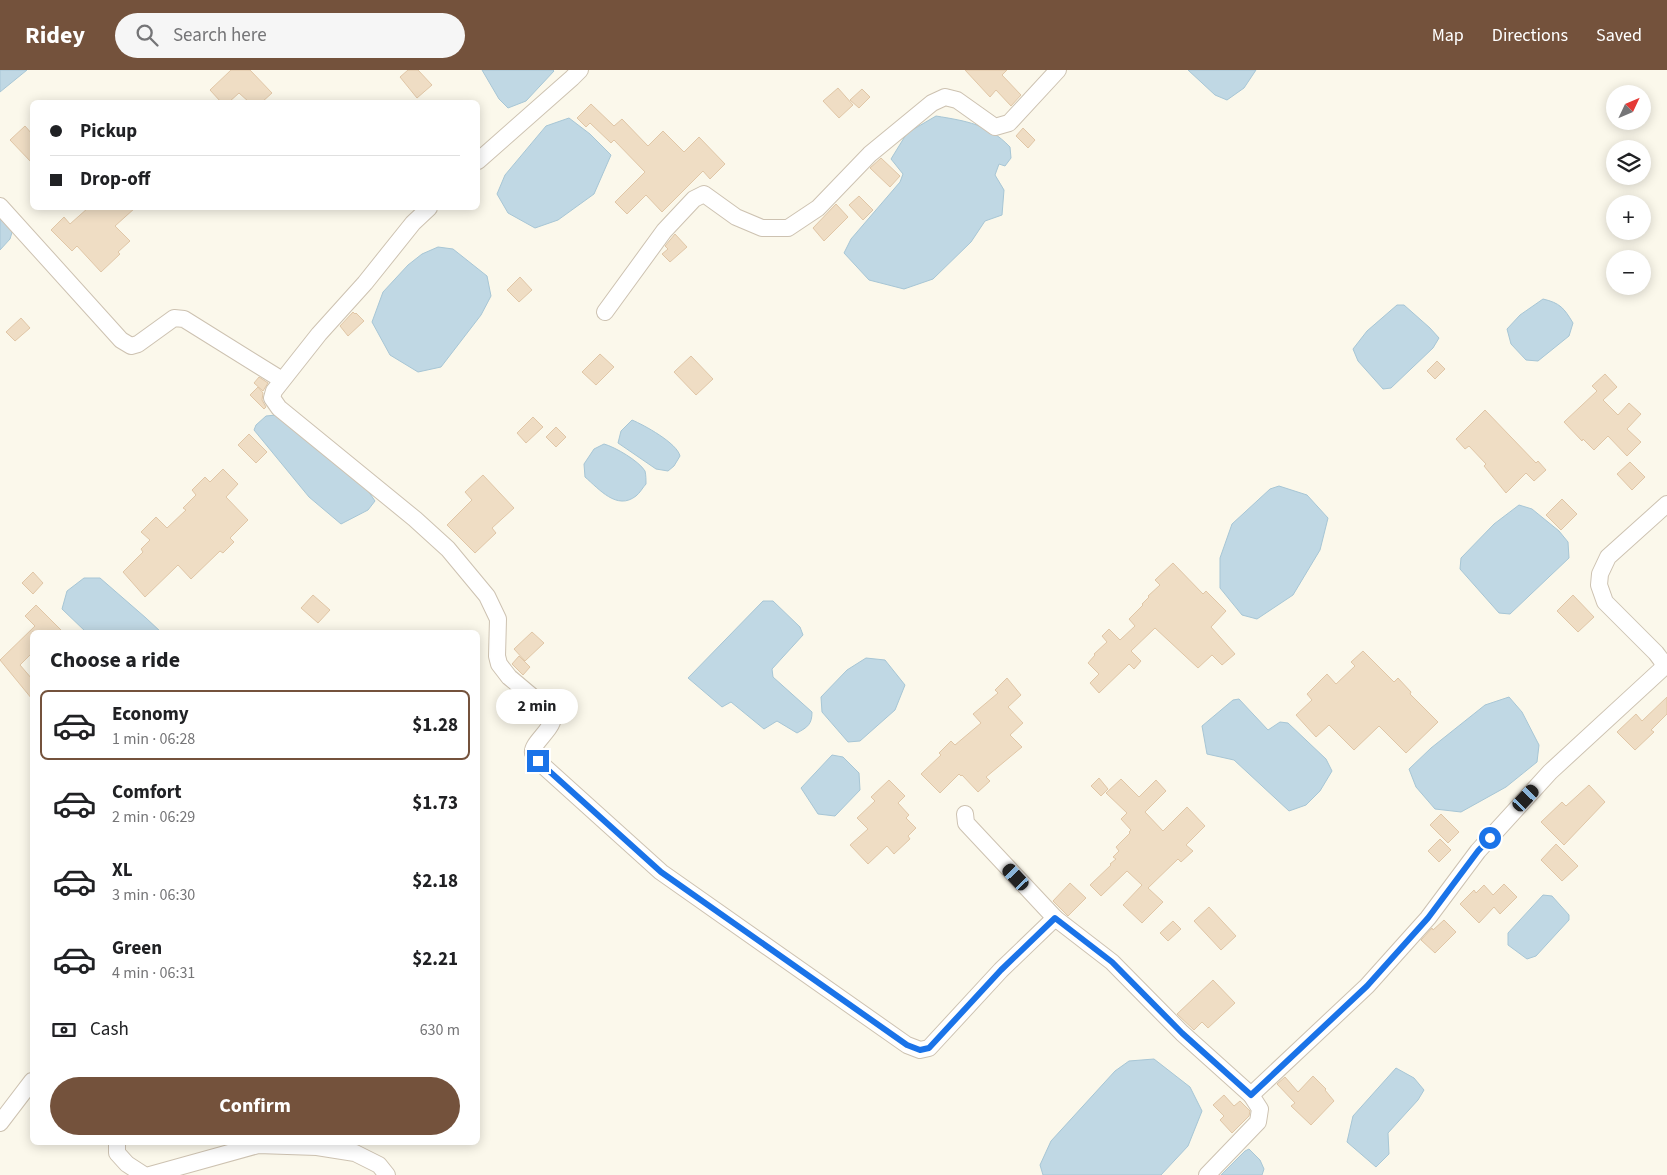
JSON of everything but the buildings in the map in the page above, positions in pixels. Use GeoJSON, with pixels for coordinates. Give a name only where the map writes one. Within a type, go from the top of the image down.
{"type":"FeatureCollection","features":[{"type":"Feature","properties":{"kind":"street"},"geometry":{"type":"LineString","coordinates":[[480,159],[580,70]]}},
{"type":"Feature","properties":{"kind":"street"},"geometry":{"type":"LineString","coordinates":[[605,312],[664,231],[694,199],[704,194],[736,217],[762,228],[788,228],[818,208],[870,154],[932,103],[946,97],[957,100],[995,128],[1009,123],[1058,70]]}},
{"type":"Feature","properties":{"kind":"street"},"geometry":{"type":"LineString","coordinates":[[0,206],[121,340],[131,346],[138,344],[174,318],[184,320],[282,380]]}},
{"type":"Feature","properties":{"kind":"street"},"geometry":{"type":"LineString","coordinates":[[427,210],[413,223],[365,283],[319,334],[282,380],[274,391],[272,398],[278,408],[415,519],[448,549],[487,596],[498,619],[497,656],[499,664],[509,677],[547,710],[553,718],[552,724],[534,748],[533,753],[538,761],[661,872],[907,1045],[920,1050],[929,1048],[995,976],[1055,918]]}},
{"type":"Feature","properties":{"kind":"street"},"geometry":{"type":"LineString","coordinates":[[1251,1095],[1367,986],[1428,918],[1478,851],[1550,772],[1665,670],[1662,661],[1656,653],[1605,602],[1598,585],[1600,574],[1608,557],[1667,504]]}},
{"type":"Feature","properties":{"kind":"street"},"geometry":{"type":"LineString","coordinates":[[965,814],[966,823],[1055,918],[1112,962],[1182,1033],[1251,1095],[1260,1110],[1258,1122],[1207,1175]]}},
{"type":"Feature","properties":{"kind":"street"},"geometry":{"type":"LineString","coordinates":[[0,1123],[30,1084]]}},
{"type":"Feature","properties":{"kind":"street"},"geometry":{"type":"LineString","coordinates":[[116,1145],[117,1153],[126,1164],[144,1175]]}},
{"type":"Feature","properties":{"kind":"street"},"geometry":{"type":"LineString","coordinates":[[150,1175],[258,1146],[317,1147],[355,1153],[379,1165],[386,1175]]}},
{"type":"Feature","properties":{"kind":"water"},"geometry":{"type":"Polygon","coordinates":[[[0,70],[27,70],[0,92],[0,70]]]}},
{"type":"Feature","properties":{"kind":"water"},"geometry":{"type":"Polygon","coordinates":[[[482,70],[554,71],[526,101],[508,108],[499,99],[482,70]]]}},
{"type":"Feature","properties":{"kind":"water"},"geometry":{"type":"Polygon","coordinates":[[[1188,70],[1256,70],[1244,88],[1227,100],[1215,95],[1188,70]]]}},
{"type":"Feature","properties":{"kind":"water"},"geometry":{"type":"Polygon","coordinates":[[[936,116],[967,122],[985,128],[1002,139],[1010,147],[1011,158],[1005,166],[999,164],[995,175],[1004,190],[1002,215],[985,221],[971,242],[933,279],[904,289],[869,280],[844,253],[851,239],[900,182],[903,174],[891,159],[907,133],[936,116]]]}},
{"type":"Feature","properties":{"kind":"water"},"geometry":{"type":"Polygon","coordinates":[[[569,118],[590,134],[611,155],[594,194],[558,220],[535,228],[508,213],[497,194],[505,175],[546,126],[569,118]]]}},
{"type":"Feature","properties":{"kind":"water"},"geometry":{"type":"Polygon","coordinates":[[[0,215],[13,229],[10,239],[0,250],[0,215]]]}},
{"type":"Feature","properties":{"kind":"water"},"geometry":{"type":"Polygon","coordinates":[[[438,247],[453,249],[487,276],[491,296],[481,315],[441,367],[418,372],[390,355],[372,322],[383,292],[408,265],[422,254],[438,247]]]}},
{"type":"Feature","properties":{"kind":"water"},"geometry":{"type":"Polygon","coordinates":[[[1543,299],[1554,302],[1561,307],[1573,323],[1569,336],[1538,361],[1526,360],[1511,344],[1507,329],[1520,315],[1543,299]]]}},
{"type":"Feature","properties":{"kind":"water"},"geometry":{"type":"Polygon","coordinates":[[[1397,305],[1404,305],[1439,338],[1433,348],[1391,388],[1383,389],[1358,361],[1353,349],[1367,331],[1397,305]]]}},
{"type":"Feature","properties":{"kind":"water"},"geometry":{"type":"Polygon","coordinates":[[[276,415],[360,479],[375,501],[368,510],[341,524],[309,497],[254,430],[256,425],[266,416],[276,415]]]}},
{"type":"Feature","properties":{"kind":"water"},"geometry":{"type":"Polygon","coordinates":[[[632,420],[667,440],[678,451],[680,456],[674,466],[668,471],[656,469],[618,443],[621,431],[632,420]]]}},
{"type":"Feature","properties":{"kind":"water"},"geometry":{"type":"Polygon","coordinates":[[[604,444],[626,455],[638,463],[645,471],[646,484],[637,495],[629,500],[615,500],[609,497],[585,477],[584,464],[594,449],[604,444]]]}},
{"type":"Feature","properties":{"kind":"water"},"geometry":{"type":"Polygon","coordinates":[[[1279,486],[1307,495],[1328,518],[1320,550],[1293,595],[1257,619],[1242,615],[1220,588],[1220,558],[1232,524],[1270,489],[1279,486]]]}},
{"type":"Feature","properties":{"kind":"water"},"geometry":{"type":"Polygon","coordinates":[[[1519,505],[1532,509],[1559,531],[1568,542],[1569,558],[1510,614],[1499,613],[1460,569],[1461,558],[1494,524],[1519,505]]]}},
{"type":"Feature","properties":{"kind":"water"},"geometry":{"type":"Polygon","coordinates":[[[84,578],[100,578],[159,630],[84,630],[62,609],[67,591],[84,578]]]}},
{"type":"Feature","properties":{"kind":"water"},"geometry":{"type":"Polygon","coordinates":[[[763,601],[773,601],[800,627],[803,635],[772,669],[773,677],[812,712],[809,725],[797,733],[777,721],[764,729],[731,702],[722,707],[688,678],[763,601]]]}},
{"type":"Feature","properties":{"kind":"water"},"geometry":{"type":"Polygon","coordinates":[[[866,658],[885,660],[905,685],[895,710],[860,741],[848,742],[822,712],[821,697],[847,670],[866,658]]]}},
{"type":"Feature","properties":{"kind":"water"},"geometry":{"type":"Polygon","coordinates":[[[1509,697],[1522,712],[1539,745],[1537,762],[1506,787],[1461,812],[1435,809],[1416,787],[1409,769],[1431,748],[1485,705],[1509,697]]]}},
{"type":"Feature","properties":{"kind":"water"},"geometry":{"type":"Polygon","coordinates":[[[1239,699],[1268,730],[1280,722],[1288,723],[1326,759],[1332,771],[1320,791],[1306,805],[1289,811],[1234,760],[1207,754],[1202,726],[1233,700],[1239,699]]]}},
{"type":"Feature","properties":{"kind":"water"},"geometry":{"type":"Polygon","coordinates":[[[832,755],[843,757],[859,773],[860,790],[835,816],[818,814],[801,788],[832,755]]]}},
{"type":"Feature","properties":{"kind":"water"},"geometry":{"type":"Polygon","coordinates":[[[1543,895],[1552,896],[1569,915],[1569,920],[1536,956],[1527,959],[1508,945],[1508,933],[1543,895]]]}},
{"type":"Feature","properties":{"kind":"water"},"geometry":{"type":"Polygon","coordinates":[[[1154,1059],[1190,1087],[1202,1111],[1188,1146],[1161,1175],[1043,1175],[1040,1165],[1051,1141],[1115,1071],[1129,1061],[1154,1059]]]}},
{"type":"Feature","properties":{"kind":"water"},"geometry":{"type":"Polygon","coordinates":[[[1396,1068],[1414,1078],[1424,1090],[1418,1100],[1388,1133],[1389,1154],[1376,1167],[1347,1142],[1353,1116],[1396,1068]]]}},
{"type":"Feature","properties":{"kind":"water"},"geometry":{"type":"Polygon","coordinates":[[[1249,1149],[1260,1160],[1264,1169],[1262,1175],[1221,1175],[1245,1151],[1249,1149]]]}},
{"type":"Feature","properties":{"kind":"route"},"geometry":{"type":"LineString","coordinates":[[538,761],[661,872],[907,1045],[920,1050],[929,1048],[1001,970],[1055,918],[1112,962],[1182,1033],[1251,1095],[1367,986],[1428,918],[1478,851],[1490,838]]}}]}
